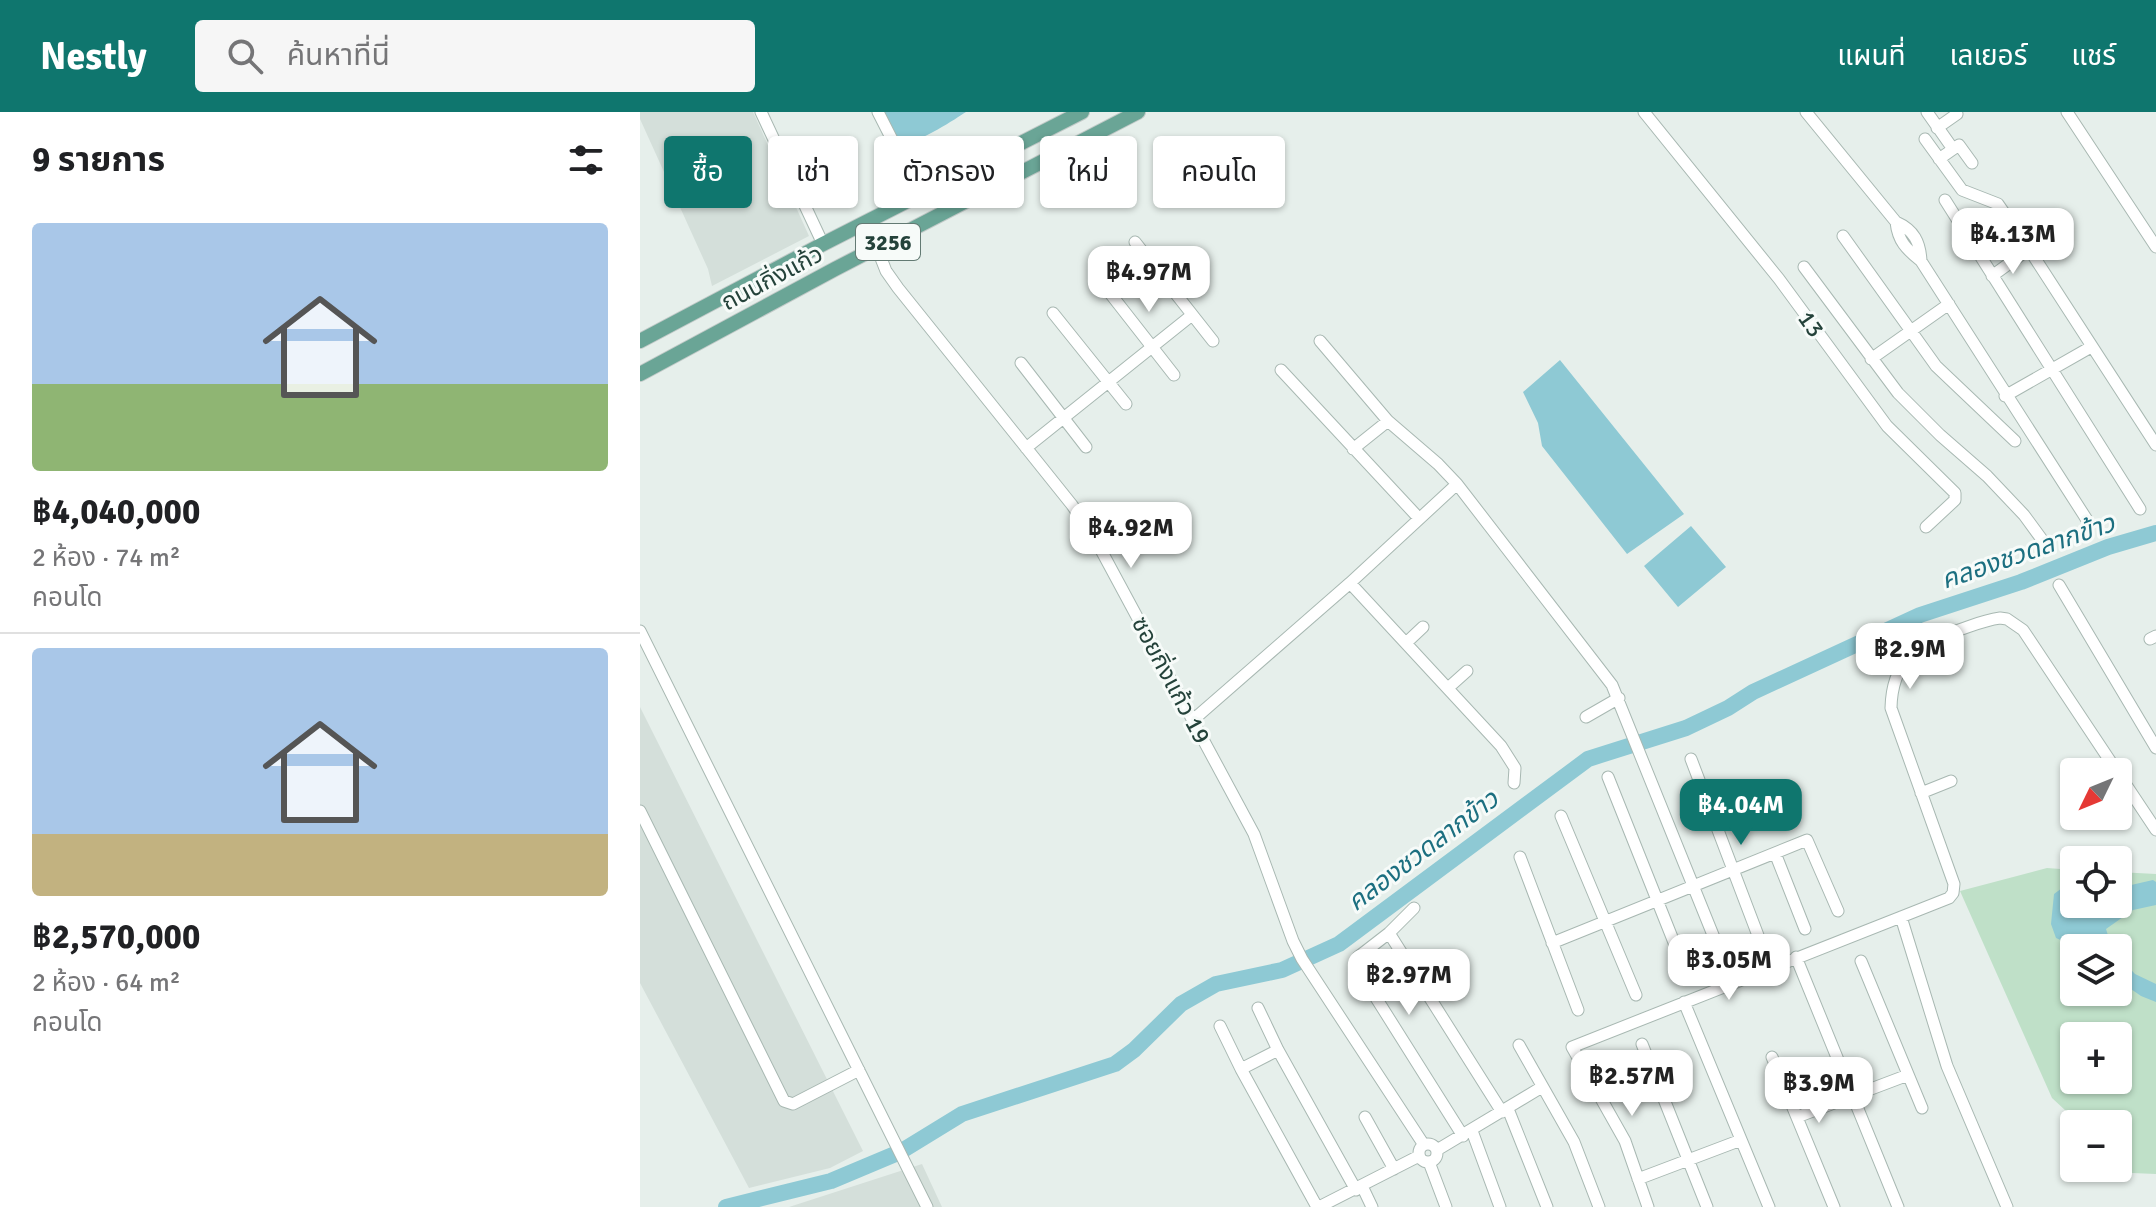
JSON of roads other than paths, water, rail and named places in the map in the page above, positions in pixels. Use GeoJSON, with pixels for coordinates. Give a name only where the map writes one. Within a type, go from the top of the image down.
{"type":"FeatureCollection","features":[{"type":"Feature","properties":{"kind":"main road","name":"ถนนกิ่งแก้ว"},"geometry":{"type":"LineString","coordinates":[[1024,142],[1082,112]]}},
{"type":"Feature","properties":{"kind":"main road","name":"ถนนกิ่งแก้ว"},"geometry":{"type":"LineString","coordinates":[[640,374],[1138,112]]}},
{"type":"Feature","properties":{"kind":"main road","name":"ถนนกิ่งแก้ว"},"geometry":{"type":"LineString","coordinates":[[640,341],[894,208]]}},
{"type":"Feature","properties":{"kind":"street"},"geometry":{"type":"LineString","coordinates":[[761,112],[823,244]]}},
{"type":"Feature","properties":{"kind":"street"},"geometry":{"type":"LineString","coordinates":[[878,112],[890,136]]}},
{"type":"Feature","properties":{"kind":"street","name":"13"},"geometry":{"type":"LineString","coordinates":[[1644,112],[1779,279],[1887,426],[1955,493],[1955,500],[1948,509],[1926,527]]}},
{"type":"Feature","properties":{"kind":"street"},"geometry":{"type":"LineString","coordinates":[[1806,112],[1896,222],[1897,237],[1921,261],[2089,523]]}},
{"type":"Feature","properties":{"kind":"street"},"geometry":{"type":"LineString","coordinates":[[1927,112],[1953,149]]}},
{"type":"Feature","properties":{"kind":"street"},"geometry":{"type":"LineString","coordinates":[[2067,112],[2156,247]]}},
{"type":"Feature","properties":{"kind":"street"},"geometry":{"type":"LineString","coordinates":[[1937,128],[1957,114]]}},
{"type":"Feature","properties":{"kind":"street"},"geometry":{"type":"LineString","coordinates":[[1925,139],[1962,190],[1998,204],[2156,445]]}},
{"type":"Feature","properties":{"kind":"street"},"geometry":{"type":"LineString","coordinates":[[1939,159],[1959,145],[1972,163]]}},
{"type":"Feature","properties":{"kind":"street"},"geometry":{"type":"LineString","coordinates":[[1945,200],[2140,509]]}},
{"type":"Feature","properties":{"kind":"street"},"geometry":{"type":"LineString","coordinates":[[1843,236],[1936,366],[2015,441]]}},
{"type":"Feature","properties":{"kind":"street"},"geometry":{"type":"LineString","coordinates":[[1135,242],[1213,341]]}},
{"type":"Feature","properties":{"kind":"street","name":"ซอยกิ่งแก้ว 19"},"geometry":{"type":"LineString","coordinates":[[877,248],[886,271],[898,288],[1072,505],[1094,537],[1254,834],[1293,941],[1424,1154],[1446,1207]]}},
{"type":"Feature","properties":{"kind":"street"},"geometry":{"type":"LineString","coordinates":[[1992,276],[2029,249]]}},
{"type":"Feature","properties":{"kind":"street"},"geometry":{"type":"LineString","coordinates":[[1804,267],[1871,359],[1911,407],[1987,476],[2024,515],[2046,545]]}},
{"type":"Feature","properties":{"kind":"street"},"geometry":{"type":"LineString","coordinates":[[1095,274],[1174,375]]}},
{"type":"Feature","properties":{"kind":"street"},"geometry":{"type":"LineString","coordinates":[[1871,359],[1949,304]]}},
{"type":"Feature","properties":{"kind":"street"},"geometry":{"type":"LineString","coordinates":[[1053,313],[1126,404]]}},
{"type":"Feature","properties":{"kind":"street"},"geometry":{"type":"LineString","coordinates":[[1026,448],[1192,315]]}},
{"type":"Feature","properties":{"kind":"street"},"geometry":{"type":"LineString","coordinates":[[1320,341],[1388,421],[1457,484],[1604,674],[1619,698],[1732,982]]}},
{"type":"Feature","properties":{"kind":"street"},"geometry":{"type":"LineString","coordinates":[[2005,396],[2091,347]]}},
{"type":"Feature","properties":{"kind":"street"},"geometry":{"type":"LineString","coordinates":[[1021,363],[1086,447]]}},
{"type":"Feature","properties":{"kind":"street"},"geometry":{"type":"LineString","coordinates":[[1281,370],[1415,514]]}},
{"type":"Feature","properties":{"kind":"street"},"geometry":{"type":"LineString","coordinates":[[1353,449],[1388,421]]}},
{"type":"Feature","properties":{"kind":"street"},"geometry":{"type":"LineString","coordinates":[[1193,720],[1350,583],[1457,484]]}},
{"type":"Feature","properties":{"kind":"street"},"geometry":{"type":"LineString","coordinates":[[1350,583],[1513,762],[1514,783]]}},
{"type":"Feature","properties":{"kind":"street"},"geometry":{"type":"LineString","coordinates":[[2059,585],[2156,748]]}},
{"type":"Feature","properties":{"kind":"street"},"geometry":{"type":"LineString","coordinates":[[1648,1207],[1625,1141],[1572,1047],[1949,898],[1954,884],[1891,708],[1894,680],[1912,654],[1927,642],[2000,618],[2016,624],[2035,644],[2156,830]]}},
{"type":"Feature","properties":{"kind":"street"},"geometry":{"type":"LineString","coordinates":[[1406,643],[1423,627]]}},
{"type":"Feature","properties":{"kind":"street"},"geometry":{"type":"LineString","coordinates":[[640,631],[927,1207]]}},
{"type":"Feature","properties":{"kind":"street"},"geometry":{"type":"LineString","coordinates":[[1448,688],[1467,671]]}},
{"type":"Feature","properties":{"kind":"street"},"geometry":{"type":"LineString","coordinates":[[1586,717],[1619,698]]}},
{"type":"Feature","properties":{"kind":"street"},"geometry":{"type":"LineString","coordinates":[[1691,759],[1762,946]]}},
{"type":"Feature","properties":{"kind":"street"},"geometry":{"type":"LineString","coordinates":[[1608,777],[1687,975]]}},
{"type":"Feature","properties":{"kind":"street"},"geometry":{"type":"LineString","coordinates":[[1921,793],[1951,781]]}},
{"type":"Feature","properties":{"kind":"street"},"geometry":{"type":"LineString","coordinates":[[640,811],[784,1101],[793,1104],[859,1070]]}},
{"type":"Feature","properties":{"kind":"street"},"geometry":{"type":"LineString","coordinates":[[1561,816],[1636,995]]}},
{"type":"Feature","properties":{"kind":"street"},"geometry":{"type":"LineString","coordinates":[[1552,943],[1807,840],[1838,911]]}},
{"type":"Feature","properties":{"kind":"street"},"geometry":{"type":"LineString","coordinates":[[1775,853],[1805,929]]}},
{"type":"Feature","properties":{"kind":"street"},"geometry":{"type":"LineString","coordinates":[[1520,857],[1578,1010]]}},
{"type":"Feature","properties":{"kind":"street"},"geometry":{"type":"LineString","coordinates":[[1414,908],[1358,957],[1356,966],[1467,1134],[1500,1207]]}},
{"type":"Feature","properties":{"kind":"street"},"geometry":{"type":"LineString","coordinates":[[1901,917],[1947,1066],[2007,1207]]}},
{"type":"Feature","properties":{"kind":"street"},"geometry":{"type":"LineString","coordinates":[[1389,933],[1505,1110],[1547,1207]]}},
{"type":"Feature","properties":{"kind":"street"},"geometry":{"type":"LineString","coordinates":[[1796,957],[1898,1207]]}},
{"type":"Feature","properties":{"kind":"street"},"geometry":{"type":"LineString","coordinates":[[1861,961],[1922,1108]]}},
{"type":"Feature","properties":{"kind":"street"},"geometry":{"type":"LineString","coordinates":[[1684,1002],[1769,1207]]}},
{"type":"Feature","properties":{"kind":"street"},"geometry":{"type":"LineString","coordinates":[[1258,1008],[1278,1050],[1372,1207]]}},
{"type":"Feature","properties":{"kind":"street"},"geometry":{"type":"LineString","coordinates":[[1220,1026],[1318,1207],[1424,1154],[1433,1145],[1437,1150],[1467,1134],[1542,1087]]}},
{"type":"Feature","properties":{"kind":"street"},"geometry":{"type":"LineString","coordinates":[[1642,1044],[1707,1207]]}},
{"type":"Feature","properties":{"kind":"street"},"geometry":{"type":"LineString","coordinates":[[1519,1045],[1574,1142],[1599,1207]]}},
{"type":"Feature","properties":{"kind":"street"},"geometry":{"type":"LineString","coordinates":[[1241,1069],[1278,1050]]}},
{"type":"Feature","properties":{"kind":"street"},"geometry":{"type":"LineString","coordinates":[[1772,1057],[1834,1207]]}},
{"type":"Feature","properties":{"kind":"street"},"geometry":{"type":"LineString","coordinates":[[1797,1117],[1908,1075]]}},
{"type":"Feature","properties":{"kind":"street"},"geometry":{"type":"LineString","coordinates":[[1365,1117],[1394,1169]]}},
{"type":"Feature","properties":{"kind":"street"},"geometry":{"type":"LineString","coordinates":[[1638,1179],[1741,1140]]}},
{"type":"Feature","properties":{"kind":"water"},"geometry":{"type":"Polygon","coordinates":[[[881,112],[966,112],[925,136],[894,136],[881,112]]]}},
{"type":"Feature","properties":{"kind":"water"},"geometry":{"type":"Polygon","coordinates":[[[1560,360],[1684,514],[1627,554],[1542,446],[1538,423],[1523,392],[1560,360]]]}},
{"type":"Feature","properties":{"kind":"water"},"geometry":{"type":"Polygon","coordinates":[[[1691,526],[1726,567],[1678,607],[1644,566],[1691,526]]]}},
{"type":"Feature","properties":{"kind":"water"},"geometry":{"type":"Polygon","coordinates":[[[2156,882],[2156,905],[2132,911],[2132,885],[2156,882]]]}},
{"type":"Feature","properties":{"kind":"water"},"geometry":{"type":"Polygon","coordinates":[[[2060,890],[2060,918],[2122,918],[2106,929],[2108,934],[2060,934],[2060,940],[2056,938],[2051,924],[2054,894],[2060,890]]]}},
{"type":"Feature","properties":{"kind":"water"},"geometry":{"type":"Polygon","coordinates":[[[2132,971],[2156,984],[2156,1002],[2132,990],[2132,971]]]}},
{"type":"Feature","properties":{"kind":"waterway","name":"คลองชวดลากข้าว"},"geometry":{"type":"LineString","coordinates":[[726,1207],[831,1181],[900,1152],[962,1114],[1115,1064],[1134,1050],[1181,1004],[1216,984],[1282,970],[1339,944],[1588,759],[1686,728],[1753,692],[1920,615],[2021,582],[2108,547],[2156,533]]}}]}
